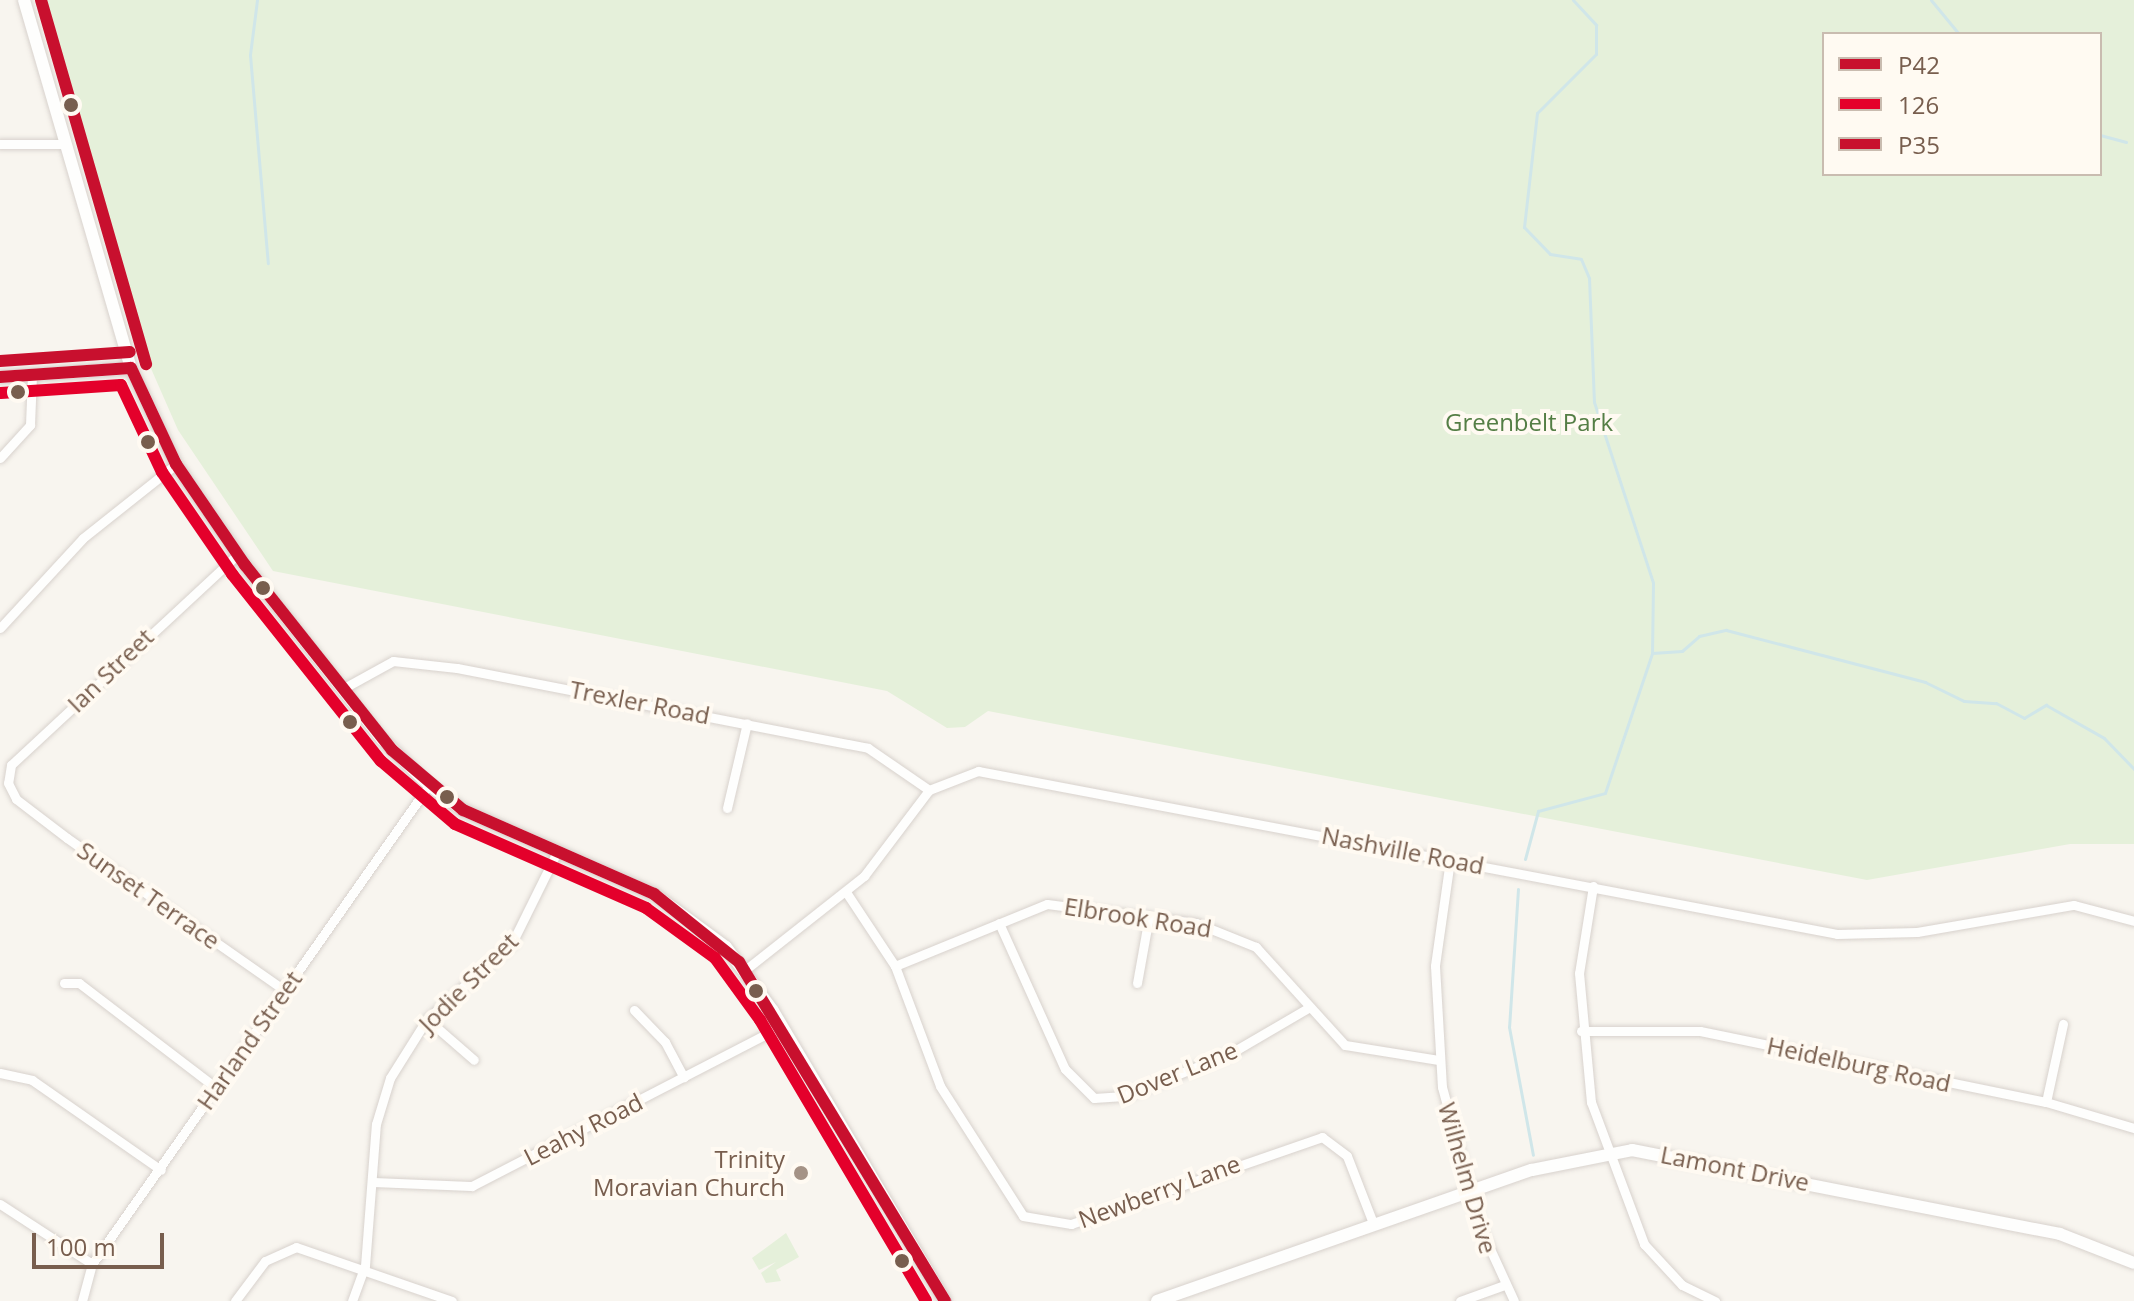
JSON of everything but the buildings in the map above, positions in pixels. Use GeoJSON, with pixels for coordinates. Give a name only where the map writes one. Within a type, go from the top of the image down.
{"type":"FeatureCollection","features":[{"type":"Feature","properties":{"kind":"main road"},"geometry":{"type":"LineString","coordinates":[[24,0],[131,368],[176,464],[238,554],[344,688],[429,785],[463,810],[674,906],[745,970],[782,1026],[945,1301]]}},
{"type":"Feature","properties":{"kind":"main road"},"geometry":{"type":"LineString","coordinates":[[0,377],[131,368]]}},
{"type":"Feature","properties":{"kind":"main road","name":"Lamont Drive"},"geometry":{"type":"LineString","coordinates":[[1157,1301],[1373,1223],[1607,1152],[1667,1152],[1969,1215],[2073,1238],[2134,1263]]}},
{"type":"Feature","properties":{"kind":"street"},"geometry":{"type":"LineString","coordinates":[[0,144],[65,144]]}},
{"type":"Feature","properties":{"kind":"street"},"geometry":{"type":"LineString","coordinates":[[0,458],[30,425],[32,375]]}},
{"type":"Feature","properties":{"kind":"street"},"geometry":{"type":"LineString","coordinates":[[0,628],[83,538],[176,464]]}},
{"type":"Feature","properties":{"kind":"street","name":"Ian Street"},"geometry":{"type":"LineString","coordinates":[[16,799],[8,783],[11,765],[238,554]]}},
{"type":"Feature","properties":{"kind":"street","name":"Trexler Road"},"geometry":{"type":"LineString","coordinates":[[344,688],[375,667],[405,660],[868,748],[929,790]]}},
{"type":"Feature","properties":{"kind":"street"},"geometry":{"type":"LineString","coordinates":[[727,808],[747,723]]}},
{"type":"Feature","properties":{"kind":"street","name":"Nashville Road"},"geometry":{"type":"LineString","coordinates":[[929,790],[993,771],[1850,935],[1917,932],[2074,905],[2134,921]]}},
{"type":"Feature","properties":{"kind":"street","name":"Harland Street"},"geometry":{"type":"LineString","coordinates":[[82,1301],[92,1264],[429,785]]}},
{"type":"Feature","properties":{"kind":"street"},"geometry":{"type":"LineString","coordinates":[[745,970],[846,892],[882,858],[929,790]]}},
{"type":"Feature","properties":{"kind":"street","name":"Sunset Terrace"},"geometry":{"type":"LineString","coordinates":[[16,799],[283,989]]}},
{"type":"Feature","properties":{"kind":"street","name":"Jodie Street"},"geometry":{"type":"LineString","coordinates":[[352,1301],[365,1266],[383,1093],[427,1019],[512,943],[557,852]]}},
{"type":"Feature","properties":{"kind":"street","name":"Wilhelm Drive"},"geometry":{"type":"LineString","coordinates":[[1450,860],[1435,966],[1439,1060],[1469,1192],[1502,1286],[1514,1301]]}},
{"type":"Feature","properties":{"kind":"street"},"geometry":{"type":"LineString","coordinates":[[1593,886],[1581,954],[1581,1031],[1607,1152],[1650,1253],[1682,1285],[1715,1301]]}},
{"type":"Feature","properties":{"kind":"street","name":"Newberry Lane"},"geometry":{"type":"LineString","coordinates":[[846,892],[895,966],[940,1086],[1006,1196],[1033,1222],[1085,1220],[1322,1137],[1347,1156],[1373,1223]]}},
{"type":"Feature","properties":{"kind":"street","name":"Elbrook Road"},"geometry":{"type":"LineString","coordinates":[[895,966],[999,923],[1066,903],[1149,916],[1221,929],[1256,947],[1334,1038],[1357,1051],[1439,1060]]}},
{"type":"Feature","properties":{"kind":"street"},"geometry":{"type":"LineString","coordinates":[[1137,983],[1149,916]]}},
{"type":"Feature","properties":{"kind":"street","name":"Dover Lane"},"geometry":{"type":"LineString","coordinates":[[999,923],[1065,1069],[1094,1098],[1124,1096],[1231,1053],[1308,1008]]}},
{"type":"Feature","properties":{"kind":"street"},"geometry":{"type":"LineString","coordinates":[[64,983],[79,983],[215,1087]]}},
{"type":"Feature","properties":{"kind":"street"},"geometry":{"type":"LineString","coordinates":[[634,1010],[665,1042],[684,1077]]}},
{"type":"Feature","properties":{"kind":"street"},"geometry":{"type":"LineString","coordinates":[[427,1019],[474,1060]]}},
{"type":"Feature","properties":{"kind":"street"},"geometry":{"type":"LineString","coordinates":[[2046,1102],[2063,1024]]}},
{"type":"Feature","properties":{"kind":"street","name":"Leahy Road"},"geometry":{"type":"LineString","coordinates":[[372,1182],[472,1186],[782,1026]]}},
{"type":"Feature","properties":{"kind":"street","name":"Heidelburg Road"},"geometry":{"type":"LineString","coordinates":[[1581,1031],[1688,1029],[2046,1102],[2134,1128]]}},
{"type":"Feature","properties":{"kind":"street"},"geometry":{"type":"LineString","coordinates":[[0,1073],[32,1080],[161,1170]]}},
{"type":"Feature","properties":{"kind":"street"},"geometry":{"type":"LineString","coordinates":[[0,1204],[92,1264]]}},
{"type":"Feature","properties":{"kind":"street"},"geometry":{"type":"LineString","coordinates":[[235,1301],[265,1261],[285,1249],[365,1266],[452,1301]]}},
{"type":"Feature","properties":{"kind":"street"},"geometry":{"type":"LineString","coordinates":[[1460,1301],[1502,1286]]}},
{"type":"Feature","properties":{"kind":"green space","name":"Greenbelt Park"},"geometry":{"type":"Polygon","coordinates":[[[43,0],[2134,0],[2134,844],[2070,844],[1867,880],[988,711],[965,727],[947,728],[887,691],[273,571],[178,430],[142,348],[43,0]]]}},
{"type":"Feature","properties":{"kind":"green space"},"geometry":{"type":"Polygon","coordinates":[[[786,1233],[799,1257],[776,1270],[781,1281],[766,1283],[761,1273],[776,1262],[759,1270],[752,1258],[786,1233]]]}},
{"type":"Feature","properties":{"kind":"waterway"},"geometry":{"type":"LineString","coordinates":[[257,0],[250,55],[268,263]]}},
{"type":"Feature","properties":{"kind":"waterway"},"geometry":{"type":"LineString","coordinates":[[1573,0],[1596,25],[1596,54],[1537,113],[1524,227],[1550,254],[1581,259],[1589,278],[1594,402],[1653,583],[1652,653],[1682,651],[1699,636],[1726,630],[1925,682],[1964,701],[1996,703],[2024,718],[2046,705],[2104,738],[2134,769]]}},
{"type":"Feature","properties":{"kind":"waterway"},"geometry":{"type":"LineString","coordinates":[[1931,0],[1957,32]]}},
{"type":"Feature","properties":{"kind":"waterway"},"geometry":{"type":"LineString","coordinates":[[2102,136],[2126,142]]}},
{"type":"Feature","properties":{"kind":"waterway"},"geometry":{"type":"LineString","coordinates":[[1525,859],[1538,811],[1605,793],[1652,653]]}},
{"type":"Feature","properties":{"kind":"waterway"},"geometry":{"type":"LineString","coordinates":[[1518,889],[1509,1027],[1533,1155]]}},
{"type":"Feature","properties":{"kind":"transit line","name":"P35"},"geometry":{"type":"LineString","coordinates":[[41,0],[146,364]]}},
{"type":"Feature","properties":{"kind":"transit line","name":"P35"},"geometry":{"type":"LineString","coordinates":[[0,361],[130,352]]}},
{"type":"Feature","properties":{"kind":"transit line","name":"P42"},"geometry":{"type":"LineString","coordinates":[[131,368],[176,464],[245,565],[392,750],[463,810],[654,894],[739,962],[945,1301]]}},
{"type":"Feature","properties":{"kind":"transit line","name":"P42"},"geometry":{"type":"LineString","coordinates":[[0,377],[131,368]]}},
{"type":"Feature","properties":{"kind":"transit line","name":"126"},"geometry":{"type":"LineString","coordinates":[[1,393],[121,385],[162,472],[232,574],[381,761],[455,824],[646,908],[715,958],[760,1020],[926,1301]]}},
{"type":"Feature","properties":{"kind":"place","name":"Trinity Moravian Church"},"geometry":{"type":"Point","coordinates":[801,1173]}}]}
